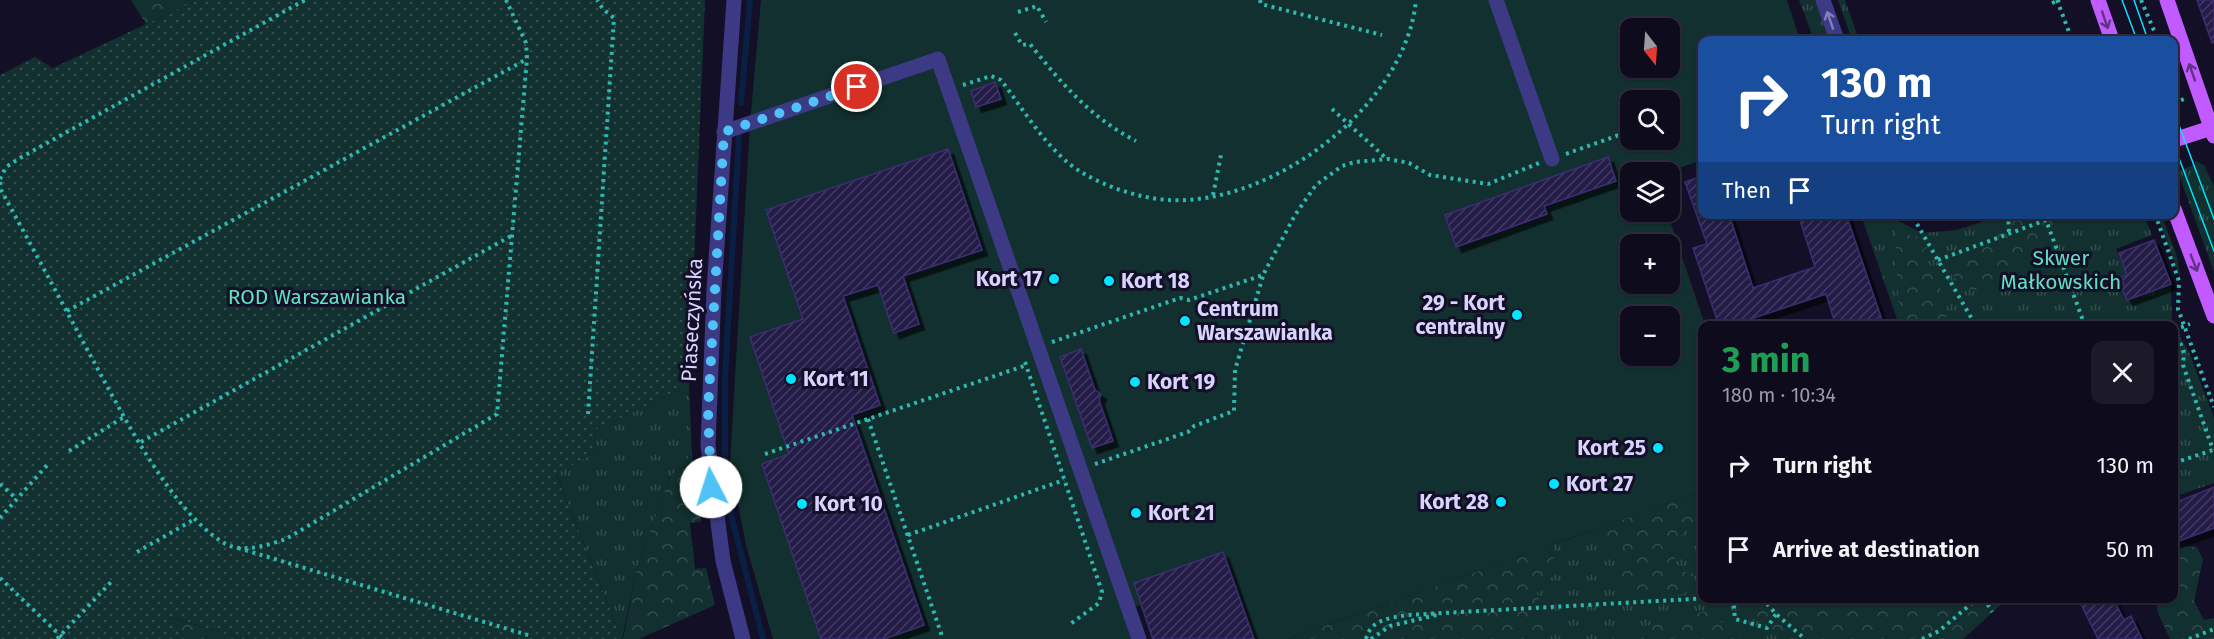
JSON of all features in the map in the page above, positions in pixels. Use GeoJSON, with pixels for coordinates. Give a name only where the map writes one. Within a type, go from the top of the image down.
{"type":"FeatureCollection","features":[{"type":"Feature","properties":{"kind":"main road"},"geometry":{"type":"LineString","coordinates":[[2098,0],[2111,36]]}},
{"type":"Feature","properties":{"kind":"main road"},"geometry":{"type":"LineString","coordinates":[[2167,0],[2213,130],[2178,139]]}},
{"type":"Feature","properties":{"kind":"main road"},"geometry":{"type":"LineString","coordinates":[[2178,219],[2214,316]]}},
{"type":"Feature","properties":{"kind":"street","name":"Piaseczyńska"},"geometry":{"type":"LineString","coordinates":[[734,0],[710,368],[708,446],[721,549],[743,639]]}},
{"type":"Feature","properties":{"kind":"street"},"geometry":{"type":"LineString","coordinates":[[1496,0],[1552,159]]}},
{"type":"Feature","properties":{"kind":"street"},"geometry":{"type":"LineString","coordinates":[[1823,0],[1836,36]]}},
{"type":"Feature","properties":{"kind":"street"},"geometry":{"type":"LineString","coordinates":[[724,132],[938,59],[1139,639]]}},
{"type":"Feature","properties":{"kind":"path"},"geometry":{"type":"LineString","coordinates":[[305,0],[20,158],[6,167],[0,180],[1,190],[124,417],[163,478],[195,519],[226,544],[531,636]]}},
{"type":"Feature","properties":{"kind":"path"},"geometry":{"type":"LineString","coordinates":[[226,544],[259,548],[286,539],[497,414],[527,58],[526,43],[506,0]]}},
{"type":"Feature","properties":{"kind":"path"},"geometry":{"type":"LineString","coordinates":[[588,414],[614,18],[603,9],[597,0]]}},
{"type":"Feature","properties":{"kind":"path"},"geometry":{"type":"LineString","coordinates":[[1260,0],[1261,4],[1382,35]]}},
{"type":"Feature","properties":{"kind":"path"},"geometry":{"type":"LineString","coordinates":[[949,90],[991,76],[1001,80],[1065,159],[1081,172],[1114,187],[1147,197],[1169,200],[1213,195],[1260,181],[1288,168],[1312,154],[1348,124],[1391,76],[1405,45],[1416,0]]}},
{"type":"Feature","properties":{"kind":"path"},"geometry":{"type":"LineString","coordinates":[[2052,3],[2058,0],[2071,36]]}},
{"type":"Feature","properties":{"kind":"path"},"geometry":{"type":"LineString","coordinates":[[2142,0],[2156,36]]}},
{"type":"Feature","properties":{"kind":"path"},"geometry":{"type":"LineString","coordinates":[[1018,12],[1037,6],[1046,22]]}},
{"type":"Feature","properties":{"kind":"path"},"geometry":{"type":"LineString","coordinates":[[1015,33],[1022,45],[1030,44],[1068,90],[1098,118],[1136,141]]}},
{"type":"Feature","properties":{"kind":"path"},"geometry":{"type":"LineString","coordinates":[[67,311],[527,58]]}},
{"type":"Feature","properties":{"kind":"path"},"geometry":{"type":"LineString","coordinates":[[2178,101],[2186,98]]}},
{"type":"Feature","properties":{"kind":"path"},"geometry":{"type":"LineString","coordinates":[[1332,109],[1388,159]]}},
{"type":"Feature","properties":{"kind":"path"},"geometry":{"type":"LineString","coordinates":[[1600,142],[1620,135]]}},
{"type":"Feature","properties":{"kind":"path"},"geometry":{"type":"LineString","coordinates":[[1213,195],[1221,155]]}},
{"type":"Feature","properties":{"kind":"path"},"geometry":{"type":"LineString","coordinates":[[1080,470],[1188,432],[1194,426],[1234,411],[1235,370],[1263,275],[1295,215],[1316,185],[1342,166],[1354,162],[1388,159],[1409,163],[1431,175],[1488,184],[1510,177]]}},
{"type":"Feature","properties":{"kind":"path"},"geometry":{"type":"LineString","coordinates":[[2008,219],[2009,232]]}},
{"type":"Feature","properties":{"kind":"path"},"geometry":{"type":"LineString","coordinates":[[2157,219],[2179,281],[2178,309],[2214,407]]}},
{"type":"Feature","properties":{"kind":"path"},"geometry":{"type":"LineString","coordinates":[[1938,260],[2046,220],[2083,321]]}},
{"type":"Feature","properties":{"kind":"path"},"geometry":{"type":"LineString","coordinates":[[1917,224],[1973,321]]}},
{"type":"Feature","properties":{"kind":"path"},"geometry":{"type":"LineString","coordinates":[[141,442],[512,235]]}},
{"type":"Feature","properties":{"kind":"path"},"geometry":{"type":"LineString","coordinates":[[1038,347],[1180,298],[1189,300],[1263,275]]}},
{"type":"Feature","properties":{"kind":"path"},"geometry":{"type":"LineString","coordinates":[[2178,328],[2190,324]]}},
{"type":"Feature","properties":{"kind":"path"},"geometry":{"type":"LineString","coordinates":[[2178,339],[2184,353],[2183,366],[2213,450],[2178,462]]}},
{"type":"Feature","properties":{"kind":"path"},"geometry":{"type":"LineString","coordinates":[[765,454],[1024,364],[1102,592],[1099,603],[1069,625]]}},
{"type":"Feature","properties":{"kind":"path"},"geometry":{"type":"LineString","coordinates":[[69,451],[124,417]]}},
{"type":"Feature","properties":{"kind":"path"},"geometry":{"type":"LineString","coordinates":[[868,419],[943,639]]}},
{"type":"Feature","properties":{"kind":"path"},"geometry":{"type":"LineString","coordinates":[[0,518],[49,463]]}},
{"type":"Feature","properties":{"kind":"path"},"geometry":{"type":"LineString","coordinates":[[908,535],[1065,480]]}},
{"type":"Feature","properties":{"kind":"path"},"geometry":{"type":"LineString","coordinates":[[0,484],[17,499]]}},
{"type":"Feature","properties":{"kind":"path"},"geometry":{"type":"LineString","coordinates":[[137,552],[195,519]]}},
{"type":"Feature","properties":{"kind":"path"},"geometry":{"type":"LineString","coordinates":[[0,578],[60,638],[112,581]]}},
{"type":"Feature","properties":{"kind":"path"},"geometry":{"type":"LineString","coordinates":[[1366,639],[1368,630],[1382,620],[1444,612],[1698,599]]}},
{"type":"Feature","properties":{"kind":"path"},"geometry":{"type":"LineString","coordinates":[[1733,603],[1735,619],[1767,628],[1776,614]]}},
{"type":"Feature","properties":{"kind":"path"},"geometry":{"type":"LineString","coordinates":[[1766,603],[1805,639]]}},
{"type":"Feature","properties":{"kind":"path"},"geometry":{"type":"LineString","coordinates":[[1922,639],[1939,631],[1972,603]]}},
{"type":"Feature","properties":{"kind":"path"},"geometry":{"type":"LineString","coordinates":[[1987,603],[1992,612]]}},
{"type":"Feature","properties":{"kind":"path"},"geometry":{"type":"LineString","coordinates":[[1371,639],[1390,626],[1444,612]]}},
{"type":"Feature","properties":{"kind":"path"},"geometry":{"type":"LineString","coordinates":[[2189,639],[2213,628]]}},
{"type":"Feature","properties":{"kind":"green space"},"geometry":{"type":"Polygon","coordinates":[[[131,0],[197,0],[146,24],[131,0]]]}},
{"type":"Feature","properties":{"kind":"green space","name":"ROD Warszawianka"},"geometry":{"type":"Polygon","coordinates":[[[197,0],[705,0],[689,385],[595,430],[593,454],[556,474],[622,639],[242,639],[171,617],[184,639],[0,639],[0,75],[35,57],[53,68],[197,0]]]}},
{"type":"Feature","properties":{"kind":"green space","name":"Centrum Warszawianka"},"geometry":{"type":"Polygon","coordinates":[[[761,0],[1787,0],[1799,36],[1698,36],[1698,161],[1680,168],[1680,162],[1620,162],[1620,222],[1670,222],[1674,234],[1620,234],[1620,294],[1680,294],[1680,251],[1704,321],[1698,321],[1698,492],[1288,639],[1152,639],[1140,605],[1122,611],[1131,639],[773,639],[746,545],[730,464],[750,123],[761,0]]]}},
{"type":"Feature","properties":{"kind":"green space"},"geometry":{"type":"Polygon","coordinates":[[[1799,0],[1816,0],[1828,36],[1812,36],[1799,0]]]}},
{"type":"Feature","properties":{"kind":"green space"},"geometry":{"type":"Polygon","coordinates":[[[1838,0],[1845,0],[1858,36],[1851,36],[1838,0]]]}},
{"type":"Feature","properties":{"kind":"green space"},"geometry":{"type":"Polygon","coordinates":[[[2195,161],[2204,165],[2214,186],[2214,272],[2178,172],[2195,164],[2195,161]]]}},
{"type":"Feature","properties":{"kind":"green space","name":"Skwer Małkowskich"},"geometry":{"type":"Polygon","coordinates":[[[1862,219],[1894,219],[1922,233],[1957,230],[1990,219],[2022,219],[2023,222],[2030,219],[2146,219],[2152,235],[2116,249],[2127,275],[2121,277],[2124,285],[2122,286],[2128,300],[2171,284],[2172,321],[1898,321],[1862,219]]]}},
{"type":"Feature","properties":{"kind":"green space"},"geometry":{"type":"Polygon","coordinates":[[[2007,219],[2021,219],[2023,222],[2030,219],[2057,219],[2059,225],[2006,280],[1991,288],[1976,290],[1961,284],[1947,267],[1949,261],[1985,245],[1982,234],[2007,219]]]}},
{"type":"Feature","properties":{"kind":"green space"},"geometry":{"type":"Polygon","coordinates":[[[2158,219],[2163,219],[2177,256],[2180,277],[2158,219]]]}},
{"type":"Feature","properties":{"kind":"green space"},"geometry":{"type":"Polygon","coordinates":[[[1895,225],[1910,235],[1938,240],[1923,250],[1947,304],[1945,321],[1903,321],[1898,300],[1895,225]]]}},
{"type":"Feature","properties":{"kind":"green space"},"geometry":{"type":"Polygon","coordinates":[[[2178,334],[2189,352],[2214,418],[2214,483],[2178,496],[2178,334]]]}},
{"type":"Feature","properties":{"kind":"green space"},"geometry":{"type":"Polygon","coordinates":[[[689,385],[692,455],[670,477],[637,568],[622,639],[556,473],[593,454],[595,430],[689,385]]]}},
{"type":"Feature","properties":{"kind":"green space"},"geometry":{"type":"Polygon","coordinates":[[[692,455],[701,522],[690,523],[695,569],[706,568],[715,605],[639,639],[623,639],[637,568],[670,477],[692,455]]]}},
{"type":"Feature","properties":{"kind":"green space"},"geometry":{"type":"Polygon","coordinates":[[[1698,492],[1698,603],[2003,603],[1963,639],[1487,639],[1435,587],[1698,492]]]}},
{"type":"Feature","properties":{"kind":"green space"},"geometry":{"type":"Polygon","coordinates":[[[1688,496],[1698,519],[1679,537],[1674,558],[1681,571],[1694,574],[1691,588],[1683,594],[1639,597],[1617,579],[1626,549],[1591,531],[1688,496]]]}},
{"type":"Feature","properties":{"kind":"green space"},"geometry":{"type":"Polygon","coordinates":[[[1554,544],[1553,576],[1537,593],[1550,639],[1288,639],[1554,544]]]}},
{"type":"Feature","properties":{"kind":"green space"},"geometry":{"type":"Polygon","coordinates":[[[2178,545],[2197,547],[2203,559],[2194,601],[2204,620],[2214,618],[2214,639],[2170,639],[2156,603],[2178,603],[2178,545]]]}},
{"type":"Feature","properties":{"kind":"green space"},"geometry":{"type":"Polygon","coordinates":[[[1747,603],[2003,603],[1963,639],[1781,639],[1767,622],[1739,615],[1738,605],[1747,603]]]}},
{"type":"Feature","properties":{"kind":"green space"},"geometry":{"type":"Polygon","coordinates":[[[1707,611],[1743,639],[1611,639],[1653,624],[1707,611]]]}},
{"type":"Feature","properties":{"kind":"green space"},"geometry":{"type":"Polygon","coordinates":[[[170,617],[242,639],[184,639],[170,617]]]}},
{"type":"Feature","properties":{"kind":"building"},"geometry":{"type":"Polygon","coordinates":[[[2197,0],[2214,0],[2214,42],[2212,43],[2197,0]]]}},
{"type":"Feature","properties":{"kind":"building"},"geometry":{"type":"Polygon","coordinates":[[[995,82],[1001,99],[976,107],[971,91],[995,82]]]}},
{"type":"Feature","properties":{"kind":"building"},"geometry":{"type":"Polygon","coordinates":[[[948,149],[982,250],[903,276],[919,324],[894,333],[878,285],[843,296],[880,405],[852,415],[924,625],[884,639],[821,639],[762,464],[789,454],[750,337],[803,319],[766,210],[948,149]]]}},
{"type":"Feature","properties":{"kind":"building"},"geometry":{"type":"Polygon","coordinates":[[[1608,157],[1616,181],[1544,206],[1547,214],[1456,247],[1445,215],[1608,157]]]}},
{"type":"Feature","properties":{"kind":"building"},"geometry":{"type":"Polygon","coordinates":[[[1698,177],[1698,219],[1685,182],[1698,177]]]}},
{"type":"Feature","properties":{"kind":"building"},"geometry":{"type":"Polygon","coordinates":[[[1698,219],[1731,219],[1753,288],[1815,267],[1800,219],[1848,219],[1882,321],[1834,321],[1826,294],[1744,321],[1717,321],[1693,248],[1707,244],[1698,219]]]}},
{"type":"Feature","properties":{"kind":"building"},"geometry":{"type":"Polygon","coordinates":[[[2154,240],[2171,284],[2127,300],[2121,286],[2124,285],[2121,277],[2127,275],[2119,253],[2154,240]]]}},
{"type":"Feature","properties":{"kind":"building"},"geometry":{"type":"Polygon","coordinates":[[[1081,349],[1095,390],[1101,394],[1099,400],[1113,441],[1092,448],[1060,357],[1081,349]]]}},
{"type":"Feature","properties":{"kind":"building"},"geometry":{"type":"Polygon","coordinates":[[[2214,487],[2214,528],[2178,542],[2178,501],[2214,487]]]}},
{"type":"Feature","properties":{"kind":"building"},"geometry":{"type":"Polygon","coordinates":[[[1223,552],[1254,639],[1153,639],[1134,583],[1223,552]]]}},
{"type":"Feature","properties":{"kind":"building"},"geometry":{"type":"Polygon","coordinates":[[[2080,603],[2116,603],[2124,620],[2131,616],[2142,639],[2098,639],[2080,603]]]}},
{"type":"Feature","properties":{"kind":"waterway"},"geometry":{"type":"LineString","coordinates":[[741,103],[750,0]]}},
{"type":"Feature","properties":{"kind":"waterway"},"geometry":{"type":"LineString","coordinates":[[739,136],[725,377],[725,467],[729,507],[763,639]]}},
{"type":"Feature","properties":{"kind":"tram line"},"geometry":{"type":"LineString","coordinates":[[2122,0],[2136,36]]}},
{"type":"Feature","properties":{"kind":"tram line"},"geometry":{"type":"LineString","coordinates":[[2134,0],[2147,36]]}},
{"type":"Feature","properties":{"kind":"tram line"},"geometry":{"type":"LineString","coordinates":[[2178,123],[2214,219]]}},
{"type":"Feature","properties":{"kind":"tram line"},"geometry":{"type":"LineString","coordinates":[[2178,156],[2214,251]]}},
{"type":"Feature","properties":{"kind":"place","name":"Kort 17"},"geometry":{"type":"Point","coordinates":[1054,279]}},
{"type":"Feature","properties":{"kind":"place","name":"Kort 18"},"geometry":{"type":"Point","coordinates":[1109,281]}},
{"type":"Feature","properties":{"kind":"place","name":"29 - Kort centralny"},"geometry":{"type":"Point","coordinates":[1517,315]}},
{"type":"Feature","properties":{"kind":"place","name":"Centrum Warszawianka"},"geometry":{"type":"Point","coordinates":[1185,321]}},
{"type":"Feature","properties":{"kind":"place","name":"Kort 11"},"geometry":{"type":"Point","coordinates":[791,379]}},
{"type":"Feature","properties":{"kind":"place","name":"Kort 19"},"geometry":{"type":"Point","coordinates":[1135,382]}},
{"type":"Feature","properties":{"kind":"place","name":"Kort 25"},"geometry":{"type":"Point","coordinates":[1658,448]}},
{"type":"Feature","properties":{"kind":"place","name":"Kort 27"},"geometry":{"type":"Point","coordinates":[1554,484]}},
{"type":"Feature","properties":{"kind":"place","name":"Kort 28"},"geometry":{"type":"Point","coordinates":[1501,502]}},
{"type":"Feature","properties":{"kind":"place","name":"Kort 10"},"geometry":{"type":"Point","coordinates":[802,504]}},
{"type":"Feature","properties":{"kind":"place","name":"Kort 21"},"geometry":{"type":"Point","coordinates":[1136,513]}},
{"type":"Feature","properties":{"kind":"route"},"geometry":{"type":"LineString","coordinates":[[711,487],[708,411],[724,132],[857,87]]}}]}
